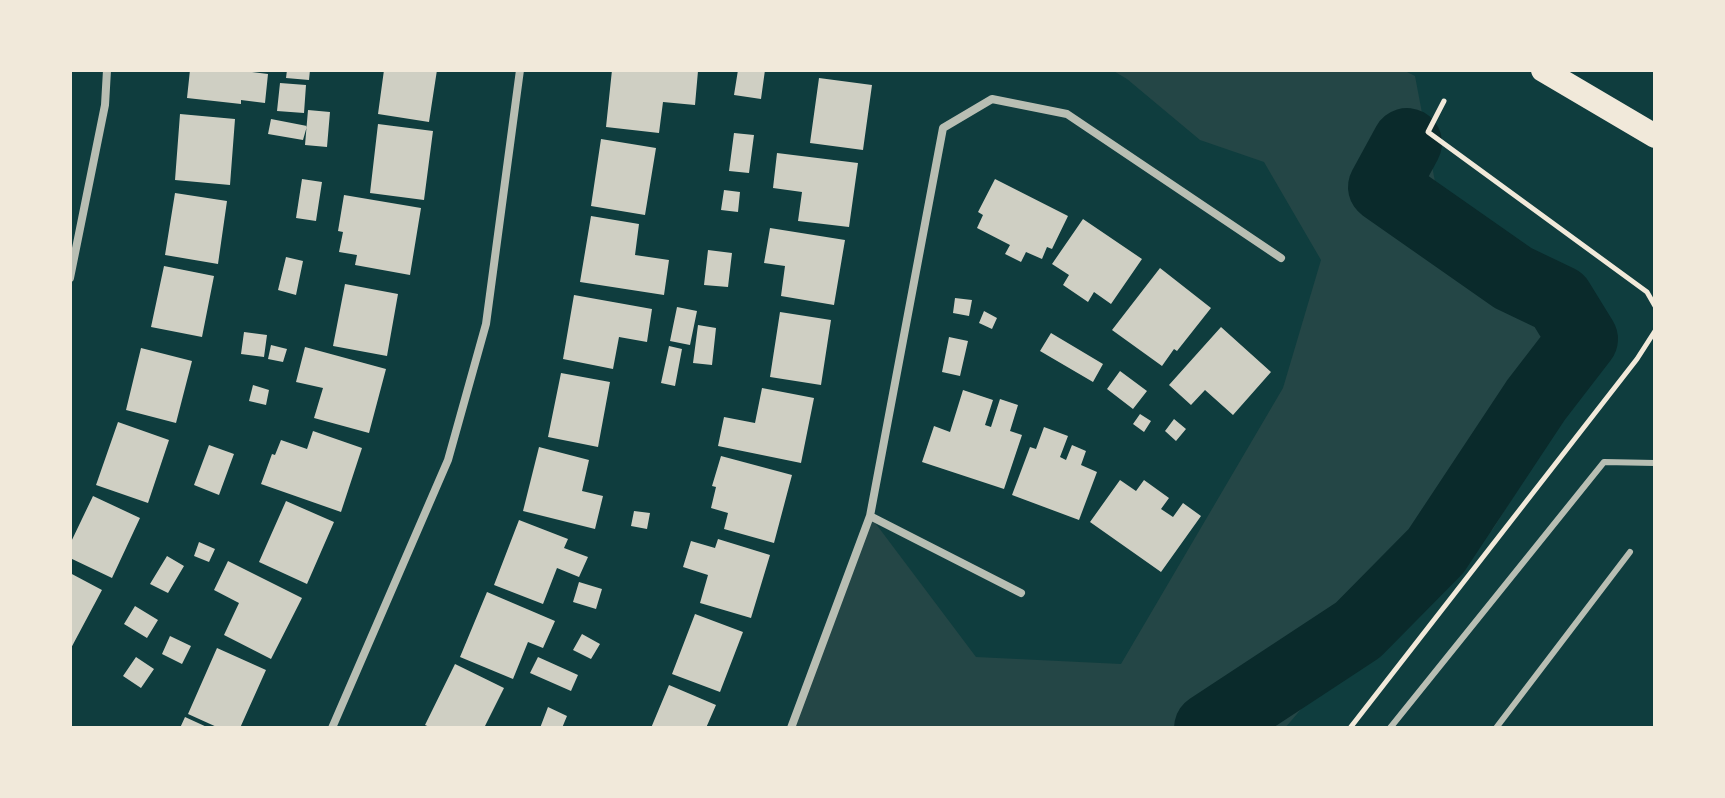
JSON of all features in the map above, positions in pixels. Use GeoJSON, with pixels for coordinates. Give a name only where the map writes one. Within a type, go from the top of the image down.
{"type":"FeatureCollection","features":[{"type":"Feature","properties":{"kind":"highway"},"geometry":{"type":"LineString","coordinates":[[1543,70],[1655,136]]}},
{"type":"Feature","properties":{"kind":"street"},"geometry":{"type":"LineString","coordinates":[[70,278],[105,105],[107,70]]}},
{"type":"Feature","properties":{"kind":"street"},"geometry":{"type":"LineString","coordinates":[[332,728],[448,460],[486,324],[520,70]]}},
{"type":"Feature","properties":{"kind":"street"},"geometry":{"type":"LineString","coordinates":[[791,728],[870,516],[943,128],[992,99],[1067,114],[1281,258]]}},
{"type":"Feature","properties":{"kind":"street"},"geometry":{"type":"LineString","coordinates":[[870,516],[1021,593]]}},
{"type":"Feature","properties":{"kind":"lane"},"geometry":{"type":"LineString","coordinates":[[1390,728],[1604,462],[1655,463]]}},
{"type":"Feature","properties":{"kind":"lane"},"geometry":{"type":"LineString","coordinates":[[1496,728],[1630,552]]}},
{"type":"Feature","properties":{"kind":"path"},"geometry":{"type":"LineString","coordinates":[[1444,101],[1428,132],[1647,292],[1655,306]]}},
{"type":"Feature","properties":{"kind":"path"},"geometry":{"type":"LineString","coordinates":[[1350,728],[1637,359],[1655,331]]}},
{"type":"Feature","properties":{"kind":"shaded area"},"geometry":{"type":"Polygon","coordinates":[[[1112,70],[1403,70],[1415,76],[1436,187],[1583,289],[1552,334],[1554,431],[1493,529],[1314,694],[1285,728],[787,728],[870,516],[976,657],[1121,664],[1283,388],[1321,260],[1264,162],[1200,140],[1112,70]]]}},
{"type":"Feature","properties":{"kind":"building"},"geometry":{"type":"Polygon","coordinates":[[[190,70],[245,70],[268,74],[265,103],[241,100],[241,104],[187,98],[190,70]]]}},
{"type":"Feature","properties":{"kind":"building"},"geometry":{"type":"Polygon","coordinates":[[[287,70],[310,70],[309,80],[286,78],[287,70]]]}},
{"type":"Feature","properties":{"kind":"building"},"geometry":{"type":"Polygon","coordinates":[[[384,70],[437,70],[429,122],[378,114],[384,70]]]}},
{"type":"Feature","properties":{"kind":"building"},"geometry":{"type":"Polygon","coordinates":[[[612,70],[698,71],[695,105],[663,102],[659,133],[606,127],[612,70]]]}},
{"type":"Feature","properties":{"kind":"building"},"geometry":{"type":"Polygon","coordinates":[[[738,70],[765,70],[761,99],[734,95],[738,70]]]}},
{"type":"Feature","properties":{"kind":"building"},"geometry":{"type":"Polygon","coordinates":[[[819,78],[872,85],[863,150],[810,143],[819,78]]]}},
{"type":"Feature","properties":{"kind":"building"},"geometry":{"type":"Polygon","coordinates":[[[280,83],[306,85],[304,113],[277,111],[280,83]]]}},
{"type":"Feature","properties":{"kind":"building"},"geometry":{"type":"Polygon","coordinates":[[[308,110],[330,112],[327,147],[305,145],[308,110]]]}},
{"type":"Feature","properties":{"kind":"building"},"geometry":{"type":"Polygon","coordinates":[[[180,114],[235,119],[230,185],[175,180],[180,114]]]}},
{"type":"Feature","properties":{"kind":"building"},"geometry":{"type":"Polygon","coordinates":[[[271,119],[307,126],[303,140],[268,134],[271,119]]]}},
{"type":"Feature","properties":{"kind":"building"},"geometry":{"type":"Polygon","coordinates":[[[378,124],[433,131],[424,200],[370,193],[378,124]]]}},
{"type":"Feature","properties":{"kind":"building"},"geometry":{"type":"Polygon","coordinates":[[[734,133],[754,135],[749,173],[729,171],[734,133]]]}},
{"type":"Feature","properties":{"kind":"building"},"geometry":{"type":"Polygon","coordinates":[[[601,139],[656,148],[645,215],[591,206],[601,139]]]}},
{"type":"Feature","properties":{"kind":"building"},"geometry":{"type":"Polygon","coordinates":[[[777,153],[858,163],[849,227],[798,221],[802,192],[773,188],[777,153]]]}},
{"type":"Feature","properties":{"kind":"building"},"geometry":{"type":"Polygon","coordinates":[[[302,179],[322,182],[316,221],[296,218],[302,179]]]}},
{"type":"Feature","properties":{"kind":"building"},"geometry":{"type":"Polygon","coordinates":[[[995,179],[1068,216],[1052,249],[1047,247],[1042,259],[1026,252],[1021,262],[1005,254],[1010,245],[977,228],[983,215],[978,212],[995,179]]]}},
{"type":"Feature","properties":{"kind":"building"},"geometry":{"type":"Polygon","coordinates":[[[724,190],[740,192],[738,212],[721,210],[724,190]]]}},
{"type":"Feature","properties":{"kind":"building"},"geometry":{"type":"Polygon","coordinates":[[[175,193],[227,201],[218,264],[165,255],[175,193]]]}},
{"type":"Feature","properties":{"kind":"building"},"geometry":{"type":"Polygon","coordinates":[[[344,195],[421,208],[410,275],[355,265],[357,255],[339,252],[343,232],[338,231],[344,195]]]}},
{"type":"Feature","properties":{"kind":"building"},"geometry":{"type":"Polygon","coordinates":[[[591,216],[639,224],[635,255],[669,260],[664,295],[580,282],[591,216]]]}},
{"type":"Feature","properties":{"kind":"building"},"geometry":{"type":"Polygon","coordinates":[[[1083,219],[1142,259],[1111,304],[1094,292],[1088,302],[1063,285],[1069,275],[1052,264],[1083,219]]]}},
{"type":"Feature","properties":{"kind":"building"},"geometry":{"type":"Polygon","coordinates":[[[770,228],[845,240],[834,305],[781,296],[785,266],[764,263],[770,228]]]}},
{"type":"Feature","properties":{"kind":"building"},"geometry":{"type":"Polygon","coordinates":[[[708,250],[732,253],[728,287],[704,285],[708,250]]]}},
{"type":"Feature","properties":{"kind":"building"},"geometry":{"type":"Polygon","coordinates":[[[286,257],[303,261],[296,295],[278,290],[286,257]]]}},
{"type":"Feature","properties":{"kind":"building"},"geometry":{"type":"Polygon","coordinates":[[[164,266],[214,276],[202,337],[151,327],[164,266]]]}},
{"type":"Feature","properties":{"kind":"building"},"geometry":{"type":"Polygon","coordinates":[[[1160,268],[1211,308],[1162,366],[1112,330],[1160,268]]]}},
{"type":"Feature","properties":{"kind":"building"},"geometry":{"type":"Polygon","coordinates":[[[345,284],[398,294],[387,356],[333,346],[345,284]]]}},
{"type":"Feature","properties":{"kind":"building"},"geometry":{"type":"Polygon","coordinates":[[[574,295],[652,309],[647,342],[619,337],[613,369],[563,359],[574,295]]]}},
{"type":"Feature","properties":{"kind":"building"},"geometry":{"type":"Polygon","coordinates":[[[955,298],[972,300],[969,316],[953,313],[955,298]]]}},
{"type":"Feature","properties":{"kind":"building"},"geometry":{"type":"Polygon","coordinates":[[[677,307],[697,311],[690,345],[670,341],[677,307]]]}},
{"type":"Feature","properties":{"kind":"building"},"geometry":{"type":"Polygon","coordinates":[[[984,311],[997,318],[992,329],[979,323],[984,311]]]}},
{"type":"Feature","properties":{"kind":"building"},"geometry":{"type":"Polygon","coordinates":[[[780,312],[831,320],[821,385],[770,377],[780,312]]]}},
{"type":"Feature","properties":{"kind":"building"},"geometry":{"type":"Polygon","coordinates":[[[698,325],[716,328],[712,365],[693,363],[698,325]]]}},
{"type":"Feature","properties":{"kind":"building"},"geometry":{"type":"Polygon","coordinates":[[[1221,327],[1271,372],[1233,415],[1205,390],[1191,405],[1169,385],[1221,327]]]}},
{"type":"Feature","properties":{"kind":"building"},"geometry":{"type":"Polygon","coordinates":[[[244,332],[267,335],[264,357],[241,354],[244,332]]]}},
{"type":"Feature","properties":{"kind":"building"},"geometry":{"type":"Polygon","coordinates":[[[1051,333],[1103,364],[1093,382],[1040,351],[1051,333]]]}},
{"type":"Feature","properties":{"kind":"building"},"geometry":{"type":"Polygon","coordinates":[[[949,337],[968,341],[960,376],[942,372],[949,337]]]}},
{"type":"Feature","properties":{"kind":"building"},"geometry":{"type":"Polygon","coordinates":[[[271,345],[287,349],[283,362],[268,359],[271,345]]]}},
{"type":"Feature","properties":{"kind":"building"},"geometry":{"type":"Polygon","coordinates":[[[669,346],[682,349],[675,386],[661,383],[669,346]]]}},
{"type":"Feature","properties":{"kind":"building"},"geometry":{"type":"Polygon","coordinates":[[[305,347],[386,369],[369,433],[314,418],[323,388],[296,382],[305,347]]]}},
{"type":"Feature","properties":{"kind":"building"},"geometry":{"type":"Polygon","coordinates":[[[141,348],[192,361],[176,423],[126,410],[141,348]]]}},
{"type":"Feature","properties":{"kind":"building"},"geometry":{"type":"Polygon","coordinates":[[[1120,371],[1147,391],[1133,409],[1107,389],[1120,371]]]}},
{"type":"Feature","properties":{"kind":"building"},"geometry":{"type":"Polygon","coordinates":[[[561,373],[610,382],[598,447],[548,437],[561,373]]]}},
{"type":"Feature","properties":{"kind":"building"},"geometry":{"type":"Polygon","coordinates":[[[253,385],[269,390],[266,405],[249,401],[253,385]]]}},
{"type":"Feature","properties":{"kind":"building"},"geometry":{"type":"Polygon","coordinates":[[[762,388],[814,398],[801,463],[718,446],[724,417],[755,423],[762,388]]]}},
{"type":"Feature","properties":{"kind":"building"},"geometry":{"type":"Polygon","coordinates":[[[963,390],[993,400],[985,425],[991,427],[1000,399],[1018,405],[1010,431],[1022,435],[1004,489],[922,462],[934,426],[950,432],[963,390]]]}},
{"type":"Feature","properties":{"kind":"building"},"geometry":{"type":"Polygon","coordinates":[[[1140,414],[1151,421],[1144,432],[1133,424],[1140,414]]]}},
{"type":"Feature","properties":{"kind":"building"},"geometry":{"type":"Polygon","coordinates":[[[1174,419],[1186,429],[1176,441],[1165,431],[1174,419]]]}},
{"type":"Feature","properties":{"kind":"building"},"geometry":{"type":"Polygon","coordinates":[[[118,422],[169,440],[148,503],[96,485],[118,422]]]}},
{"type":"Feature","properties":{"kind":"building"},"geometry":{"type":"Polygon","coordinates":[[[1044,427],[1068,436],[1060,457],[1066,460],[1072,445],[1086,451],[1081,465],[1097,472],[1079,520],[1012,495],[1030,447],[1036,449],[1044,427]]]}},
{"type":"Feature","properties":{"kind":"building"},"geometry":{"type":"Polygon","coordinates":[[[313,431],[362,448],[341,512],[261,484],[272,454],[275,455],[281,440],[307,449],[313,431]]]}},
{"type":"Feature","properties":{"kind":"building"},"geometry":{"type":"Polygon","coordinates":[[[209,445],[234,454],[219,495],[194,485],[209,445]]]}},
{"type":"Feature","properties":{"kind":"building"},"geometry":{"type":"Polygon","coordinates":[[[539,447],[589,460],[582,491],[603,496],[595,529],[523,511],[539,447]]]}},
{"type":"Feature","properties":{"kind":"building"},"geometry":{"type":"Polygon","coordinates":[[[721,456],[792,475],[774,543],[724,529],[728,513],[711,508],[716,487],[712,486],[721,456]]]}},
{"type":"Feature","properties":{"kind":"building"},"geometry":{"type":"Polygon","coordinates":[[[1120,480],[1136,491],[1144,480],[1169,498],[1161,509],[1173,517],[1183,503],[1201,516],[1161,572],[1090,522],[1120,480]]]}},
{"type":"Feature","properties":{"kind":"building"},"geometry":{"type":"Polygon","coordinates":[[[93,496],[140,518],[112,578],[70,558],[70,544],[93,496]]]}},
{"type":"Feature","properties":{"kind":"building"},"geometry":{"type":"Polygon","coordinates":[[[286,501],[334,522],[307,584],[259,562],[286,501]]]}},
{"type":"Feature","properties":{"kind":"building"},"geometry":{"type":"Polygon","coordinates":[[[634,511],[650,513],[647,529],[631,526],[634,511]]]}},
{"type":"Feature","properties":{"kind":"building"},"geometry":{"type":"Polygon","coordinates":[[[519,520],[568,539],[564,548],[588,557],[579,577],[557,568],[543,604],[494,585],[519,520]]]}},
{"type":"Feature","properties":{"kind":"building"},"geometry":{"type":"Polygon","coordinates":[[[718,539],[770,555],[751,618],[700,603],[708,575],[683,567],[691,541],[715,548],[718,539]]]}},
{"type":"Feature","properties":{"kind":"building"},"geometry":{"type":"Polygon","coordinates":[[[199,542],[215,549],[209,562],[194,556],[199,542]]]}},
{"type":"Feature","properties":{"kind":"building"},"geometry":{"type":"Polygon","coordinates":[[[167,556],[184,566],[168,593],[150,584],[167,556]]]}},
{"type":"Feature","properties":{"kind":"building"},"geometry":{"type":"Polygon","coordinates":[[[228,561],[302,598],[271,659],[224,635],[239,603],[214,590],[228,561]]]}},
{"type":"Feature","properties":{"kind":"building"},"geometry":{"type":"Polygon","coordinates":[[[70,573],[102,590],[70,650],[70,573]]]}},
{"type":"Feature","properties":{"kind":"building"},"geometry":{"type":"Polygon","coordinates":[[[579,582],[602,589],[596,609],[573,602],[579,582]]]}},
{"type":"Feature","properties":{"kind":"building"},"geometry":{"type":"Polygon","coordinates":[[[487,592],[555,621],[543,648],[528,642],[513,679],[460,657],[487,592]]]}},
{"type":"Feature","properties":{"kind":"building"},"geometry":{"type":"Polygon","coordinates":[[[135,606],[158,620],[147,638],[124,624],[135,606]]]}},
{"type":"Feature","properties":{"kind":"building"},"geometry":{"type":"Polygon","coordinates":[[[695,614],[743,632],[720,692],[672,674],[695,614]]]}},
{"type":"Feature","properties":{"kind":"building"},"geometry":{"type":"Polygon","coordinates":[[[582,634],[600,644],[591,659],[573,650],[582,634]]]}},
{"type":"Feature","properties":{"kind":"building"},"geometry":{"type":"Polygon","coordinates":[[[170,636],[191,646],[182,664],[162,654],[170,636]]]}},
{"type":"Feature","properties":{"kind":"building"},"geometry":{"type":"Polygon","coordinates":[[[217,648],[266,670],[240,728],[219,728],[188,714],[217,648]]]}},
{"type":"Feature","properties":{"kind":"building"},"geometry":{"type":"Polygon","coordinates":[[[136,657],[154,669],[141,688],[123,676],[136,657]]]}},
{"type":"Feature","properties":{"kind":"building"},"geometry":{"type":"Polygon","coordinates":[[[538,657],[578,675],[571,691],[530,673],[538,657]]]}},
{"type":"Feature","properties":{"kind":"building"},"geometry":{"type":"Polygon","coordinates":[[[455,664],[504,688],[484,728],[432,728],[425,725],[455,664]]]}},
{"type":"Feature","properties":{"kind":"building"},"geometry":{"type":"Polygon","coordinates":[[[669,685],[716,705],[706,728],[651,728],[669,685]]]}},
{"type":"Feature","properties":{"kind":"building"},"geometry":{"type":"Polygon","coordinates":[[[548,707],[567,716],[562,728],[540,728],[548,707]]]}},
{"type":"Feature","properties":{"kind":"building"},"geometry":{"type":"Polygon","coordinates":[[[185,717],[209,728],[180,728],[185,717]]]}},
{"type":"Feature","properties":{"kind":"waterway"},"geometry":{"type":"LineString","coordinates":[[1209,728],[1358,630],[1436,551],[1536,400],[1583,339],[1559,300],[1513,278],[1383,187],[1407,143]]}}]}
